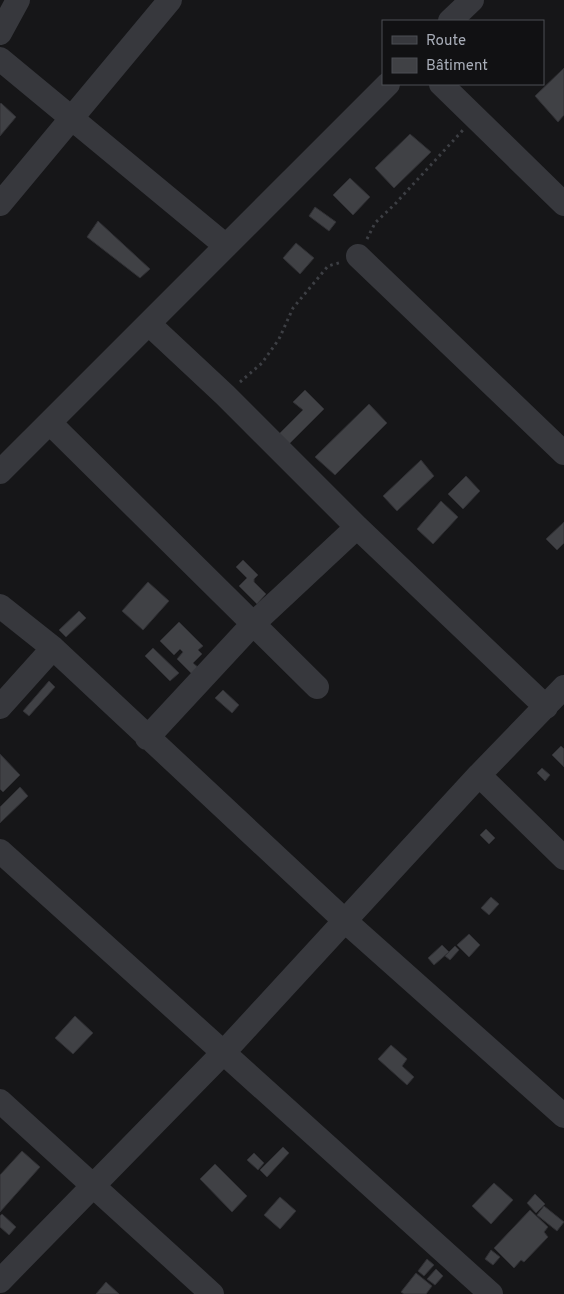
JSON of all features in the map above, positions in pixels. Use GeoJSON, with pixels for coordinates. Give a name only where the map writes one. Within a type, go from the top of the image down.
{"type":"FeatureCollection","features":[{"type":"Feature","properties":{"kind":"street"},"geometry":{"type":"LineString","coordinates":[[0,33],[18,0]]}},
{"type":"Feature","properties":{"kind":"street"},"geometry":{"type":"LineString","coordinates":[[0,204],[170,0]]}},
{"type":"Feature","properties":{"kind":"street"},"geometry":{"type":"LineString","coordinates":[[451,20],[472,0]]}},
{"type":"Feature","properties":{"kind":"street"},"geometry":{"type":"LineString","coordinates":[[0,59],[226,246]]}},
{"type":"Feature","properties":{"kind":"street"},"geometry":{"type":"LineString","coordinates":[[0,472],[387,85]]}},
{"type":"Feature","properties":{"kind":"street"},"geometry":{"type":"LineString","coordinates":[[442,85],[564,204]]}},
{"type":"Feature","properties":{"kind":"street"},"geometry":{"type":"LineString","coordinates":[[358,256],[564,453]]}},
{"type":"Feature","properties":{"kind":"street"},"geometry":{"type":"LineString","coordinates":[[148,324],[225,395],[357,527],[546,706]]}},
{"type":"Feature","properties":{"kind":"street"},"geometry":{"type":"LineString","coordinates":[[50,423],[252,625],[317,687]]}},
{"type":"Feature","properties":{"kind":"street"},"geometry":{"type":"LineString","coordinates":[[147,738],[252,625],[357,527]]}},
{"type":"Feature","properties":{"kind":"street"},"geometry":{"type":"LineString","coordinates":[[0,606],[53,648],[147,738],[344,920],[564,1116]]}},
{"type":"Feature","properties":{"kind":"street"},"geometry":{"type":"LineString","coordinates":[[0,708],[53,648]]}},
{"type":"Feature","properties":{"kind":"street"},"geometry":{"type":"LineString","coordinates":[[0,1280],[224,1052],[479,775],[564,687]]}},
{"type":"Feature","properties":{"kind":"street"},"geometry":{"type":"LineString","coordinates":[[479,775],[564,858]]}},
{"type":"Feature","properties":{"kind":"street"},"geometry":{"type":"LineString","coordinates":[[0,851],[491,1294]]}},
{"type":"Feature","properties":{"kind":"street"},"geometry":{"type":"LineString","coordinates":[[0,1101],[212,1294]]}},
{"type":"Feature","properties":{"kind":"building"},"geometry":{"type":"Polygon","coordinates":[[[564,68],[564,115],[558,122],[535,96],[564,68]]]}},
{"type":"Feature","properties":{"kind":"building"},"geometry":{"type":"Polygon","coordinates":[[[0,104],[16,117],[0,136],[0,104]]]}},
{"type":"Feature","properties":{"kind":"building"},"geometry":{"type":"Polygon","coordinates":[[[410,134],[431,152],[394,188],[375,168],[410,134]]]}},
{"type":"Feature","properties":{"kind":"building"},"geometry":{"type":"Polygon","coordinates":[[[350,178],[370,197],[353,215],[333,195],[350,178]]]}},
{"type":"Feature","properties":{"kind":"building"},"geometry":{"type":"Polygon","coordinates":[[[315,207],[336,222],[329,231],[309,216],[315,207]]]}},
{"type":"Feature","properties":{"kind":"building"},"geometry":{"type":"Polygon","coordinates":[[[98,221],[150,269],[140,278],[87,237],[98,221]]]}},
{"type":"Feature","properties":{"kind":"building"},"geometry":{"type":"Polygon","coordinates":[[[296,243],[314,258],[300,274],[283,258],[296,243]]]}},
{"type":"Feature","properties":{"kind":"building"},"geometry":{"type":"Polygon","coordinates":[[[305,390],[324,409],[288,445],[278,435],[303,410],[293,402],[305,390]]]}},
{"type":"Feature","properties":{"kind":"building"},"geometry":{"type":"Polygon","coordinates":[[[369,404],[387,423],[335,475],[315,457],[369,404]]]}},
{"type":"Feature","properties":{"kind":"building"},"geometry":{"type":"Polygon","coordinates":[[[421,460],[434,476],[397,511],[383,496],[421,460]]]}},
{"type":"Feature","properties":{"kind":"building"},"geometry":{"type":"Polygon","coordinates":[[[466,476],[480,491],[463,509],[448,494],[466,476]]]}},
{"type":"Feature","properties":{"kind":"building"},"geometry":{"type":"Polygon","coordinates":[[[441,501],[458,517],[433,544],[417,529],[441,501]]]}},
{"type":"Feature","properties":{"kind":"building"},"geometry":{"type":"Polygon","coordinates":[[[564,522],[564,543],[557,550],[546,539],[564,522]]]}},
{"type":"Feature","properties":{"kind":"building"},"geometry":{"type":"Polygon","coordinates":[[[243,560],[258,575],[254,582],[266,594],[257,604],[239,586],[247,578],[236,567],[243,560]]]}},
{"type":"Feature","properties":{"kind":"building"},"geometry":{"type":"Polygon","coordinates":[[[148,582],[169,601],[143,630],[122,611],[148,582]]]}},
{"type":"Feature","properties":{"kind":"building"},"geometry":{"type":"Polygon","coordinates":[[[79,611],[86,618],[66,637],[59,630],[79,611]]]}},
{"type":"Feature","properties":{"kind":"building"},"geometry":{"type":"Polygon","coordinates":[[[179,622],[203,646],[198,650],[202,654],[193,663],[200,669],[194,676],[177,659],[183,652],[180,649],[174,655],[160,641],[179,622]]]}},
{"type":"Feature","properties":{"kind":"building"},"geometry":{"type":"Polygon","coordinates":[[[153,648],[179,673],[170,681],[145,656],[153,648]]]}},
{"type":"Feature","properties":{"kind":"building"},"geometry":{"type":"Polygon","coordinates":[[[49,681],[55,687],[29,716],[23,711],[49,681]]]}},
{"type":"Feature","properties":{"kind":"building"},"geometry":{"type":"Polygon","coordinates":[[[223,690],[239,705],[232,713],[215,698],[223,690]]]}},
{"type":"Feature","properties":{"kind":"building"},"geometry":{"type":"Polygon","coordinates":[[[561,746],[564,749],[564,767],[552,755],[561,746]]]}},
{"type":"Feature","properties":{"kind":"building"},"geometry":{"type":"Polygon","coordinates":[[[0,754],[20,775],[3,792],[0,789],[0,754]]]}},
{"type":"Feature","properties":{"kind":"building"},"geometry":{"type":"Polygon","coordinates":[[[542,768],[550,775],[545,781],[537,773],[542,768]]]}},
{"type":"Feature","properties":{"kind":"building"},"geometry":{"type":"Polygon","coordinates":[[[20,787],[28,796],[0,823],[0,807],[20,787]]]}},
{"type":"Feature","properties":{"kind":"building"},"geometry":{"type":"Polygon","coordinates":[[[486,829],[495,838],[489,844],[480,835],[486,829]]]}},
{"type":"Feature","properties":{"kind":"building"},"geometry":{"type":"Polygon","coordinates":[[[491,897],[499,904],[489,915],[481,908],[491,897]]]}},
{"type":"Feature","properties":{"kind":"building"},"geometry":{"type":"Polygon","coordinates":[[[469,934],[480,945],[469,957],[457,945],[469,934]]]}},
{"type":"Feature","properties":{"kind":"building"},"geometry":{"type":"Polygon","coordinates":[[[442,945],[449,952],[434,965],[428,958],[442,945]]]}},
{"type":"Feature","properties":{"kind":"building"},"geometry":{"type":"Polygon","coordinates":[[[455,946],[459,950],[450,960],[445,956],[455,946]]]}},
{"type":"Feature","properties":{"kind":"building"},"geometry":{"type":"Polygon","coordinates":[[[75,1016],[93,1033],[73,1054],[55,1038],[75,1016]]]}},
{"type":"Feature","properties":{"kind":"building"},"geometry":{"type":"Polygon","coordinates":[[[391,1045],[407,1059],[402,1066],[414,1077],[407,1085],[378,1059],[391,1045]]]}},
{"type":"Feature","properties":{"kind":"building"},"geometry":{"type":"Polygon","coordinates":[[[283,1147],[289,1153],[267,1177],[260,1170],[283,1147]]]}},
{"type":"Feature","properties":{"kind":"building"},"geometry":{"type":"Polygon","coordinates":[[[22,1151],[40,1167],[0,1212],[0,1175],[22,1151]]]}},
{"type":"Feature","properties":{"kind":"building"},"geometry":{"type":"Polygon","coordinates":[[[254,1153],[264,1163],[258,1170],[247,1160],[254,1153]]]}},
{"type":"Feature","properties":{"kind":"building"},"geometry":{"type":"Polygon","coordinates":[[[215,1164],[247,1196],[232,1212],[200,1179],[215,1164]]]}},
{"type":"Feature","properties":{"kind":"building"},"geometry":{"type":"Polygon","coordinates":[[[494,1183],[513,1200],[491,1224],[472,1206],[494,1183]]]}},
{"type":"Feature","properties":{"kind":"building"},"geometry":{"type":"Polygon","coordinates":[[[535,1194],[545,1204],[536,1213],[527,1203],[535,1194]]]}},
{"type":"Feature","properties":{"kind":"building"},"geometry":{"type":"Polygon","coordinates":[[[280,1197],[296,1211],[280,1229],[264,1215],[280,1197]]]}},
{"type":"Feature","properties":{"kind":"building"},"geometry":{"type":"Polygon","coordinates":[[[544,1206],[564,1222],[557,1231],[537,1215],[544,1206]]]}},
{"type":"Feature","properties":{"kind":"building"},"geometry":{"type":"Polygon","coordinates":[[[530,1210],[548,1227],[544,1232],[548,1237],[524,1262],[521,1260],[514,1268],[494,1248],[530,1210]]]}},
{"type":"Feature","properties":{"kind":"building"},"geometry":{"type":"Polygon","coordinates":[[[2,1214],[16,1227],[9,1235],[0,1227],[0,1216],[2,1214]]]}},
{"type":"Feature","properties":{"kind":"building"},"geometry":{"type":"Polygon","coordinates":[[[491,1250],[500,1257],[493,1265],[485,1259],[491,1250]]]}},
{"type":"Feature","properties":{"kind":"building"},"geometry":{"type":"Polygon","coordinates":[[[427,1259],[434,1265],[424,1276],[418,1271],[427,1259]]]}},
{"type":"Feature","properties":{"kind":"building"},"geometry":{"type":"Polygon","coordinates":[[[436,1269],[443,1276],[435,1285],[427,1279],[436,1269]]]}},
{"type":"Feature","properties":{"kind":"building"},"geometry":{"type":"Polygon","coordinates":[[[416,1273],[432,1286],[426,1294],[404,1294],[401,1292],[416,1273]]]}},
{"type":"Feature","properties":{"kind":"building"},"geometry":{"type":"Polygon","coordinates":[[[106,1282],[119,1294],[96,1294],[106,1282]]]}}]}
